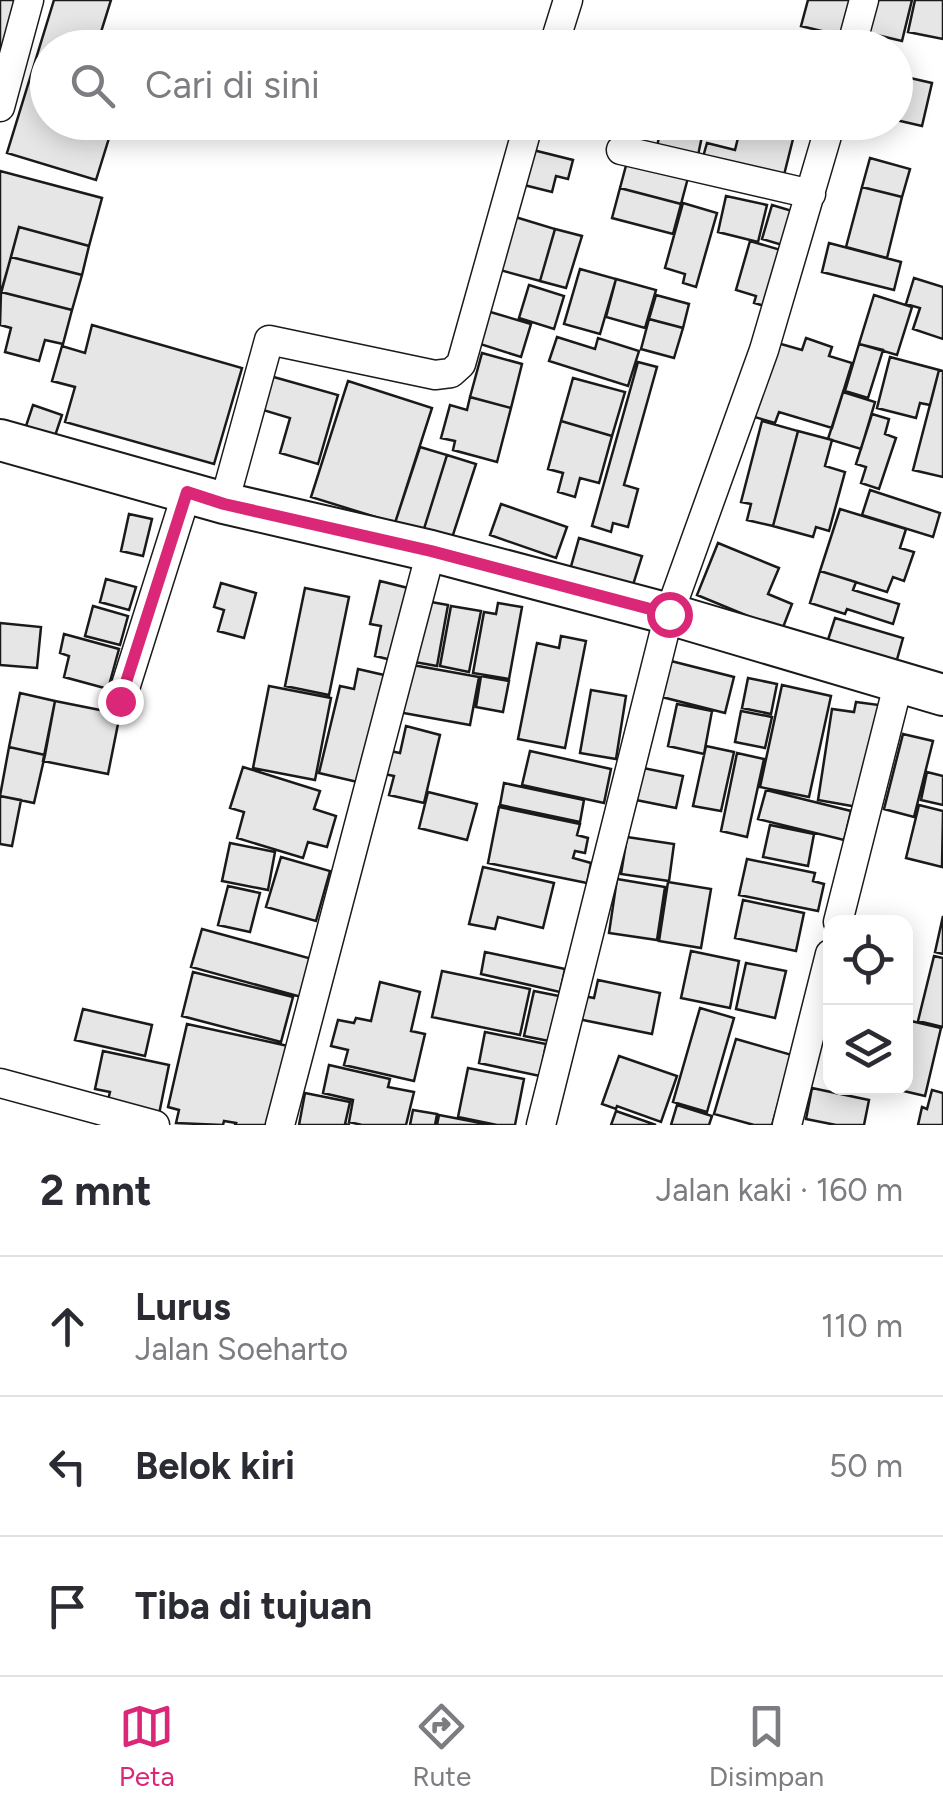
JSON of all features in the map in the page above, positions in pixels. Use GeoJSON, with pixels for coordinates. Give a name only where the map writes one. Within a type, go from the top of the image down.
{"type":"FeatureCollection","features":[{"type":"Feature","properties":{"kind":"street"},"geometry":{"type":"LineString","coordinates":[[2,95],[29,0]]}},
{"type":"Feature","properties":{"kind":"street"},"geometry":{"type":"LineString","coordinates":[[559,30],[568,0]]}},
{"type":"Feature","properties":{"kind":"street"},"geometry":{"type":"LineString","coordinates":[[856,30],[864,0]]}},
{"type":"Feature","properties":{"kind":"street"},"geometry":{"type":"LineString","coordinates":[[120,701],[270,340],[436,375],[450,374],[461,364],[524,140]]}},
{"type":"Feature","properties":{"kind":"street"},"geometry":{"type":"LineString","coordinates":[[541,1125],[669,614],[764,350],[825,140]]}},
{"type":"Feature","properties":{"kind":"street"},"geometry":{"type":"LineString","coordinates":[[621,150],[811,194]]}},
{"type":"Feature","properties":{"kind":"street"},"geometry":{"type":"LineString","coordinates":[[1,444],[669,614],[943,695]]}},
{"type":"Feature","properties":{"kind":"street"},"geometry":{"type":"LineString","coordinates":[[280,1125],[431,551]]}},
{"type":"Feature","properties":{"kind":"street"},"geometry":{"type":"LineString","coordinates":[[840,915],[899,682]]}},
{"type":"Feature","properties":{"kind":"street"},"geometry":{"type":"LineString","coordinates":[[787,1125],[823,982]]}},
{"type":"Feature","properties":{"kind":"street"},"geometry":{"type":"LineString","coordinates":[[0,1083],[155,1125]]}},
{"type":"Feature","properties":{"kind":"building"},"geometry":{"type":"Polygon","coordinates":[[[0,0],[25,0],[12,50],[0,47],[0,0]]]}},
{"type":"Feature","properties":{"kind":"building"},"geometry":{"type":"Polygon","coordinates":[[[54,0],[111,0],[102,30],[45,30],[54,0]]]}},
{"type":"Feature","properties":{"kind":"building"},"geometry":{"type":"Polygon","coordinates":[[[808,0],[853,0],[847,30],[801,26],[808,0]]]}},
{"type":"Feature","properties":{"kind":"building"},"geometry":{"type":"Polygon","coordinates":[[[873,0],[912,0],[905,30],[865,30],[873,0]]]}},
{"type":"Feature","properties":{"kind":"building"},"geometry":{"type":"Polygon","coordinates":[[[915,0],[943,0],[943,39],[908,30],[915,0]]]}},
{"type":"Feature","properties":{"kind":"building"},"geometry":{"type":"Polygon","coordinates":[[[30,78],[30,140],[108,140],[96,180],[7,153],[30,78]]]}},
{"type":"Feature","properties":{"kind":"building"},"geometry":{"type":"Polygon","coordinates":[[[913,79],[932,83],[922,126],[913,124],[913,79]]]}},
{"type":"Feature","properties":{"kind":"building"},"geometry":{"type":"Polygon","coordinates":[[[658,140],[701,140],[697,160],[656,152],[658,140]]]}},
{"type":"Feature","properties":{"kind":"building"},"geometry":{"type":"Polygon","coordinates":[[[738,140],[793,140],[782,183],[701,164],[707,143],[735,150],[738,140]]]}},
{"type":"Feature","properties":{"kind":"building"},"geometry":{"type":"Polygon","coordinates":[[[529,149],[573,160],[568,179],[556,176],[552,192],[520,184],[529,149]]]}},
{"type":"Feature","properties":{"kind":"building"},"geometry":{"type":"Polygon","coordinates":[[[628,158],[689,174],[681,204],[620,188],[628,158]]]}},
{"type":"Feature","properties":{"kind":"building"},"geometry":{"type":"Polygon","coordinates":[[[870,158],[910,169],[902,197],[862,187],[870,158]]]}},
{"type":"Feature","properties":{"kind":"building"},"geometry":{"type":"Polygon","coordinates":[[[0,171],[102,198],[89,246],[19,227],[0,297],[0,171]]]}},
{"type":"Feature","properties":{"kind":"building"},"geometry":{"type":"Polygon","coordinates":[[[862,187],[902,197],[887,258],[846,247],[862,187]]]}},
{"type":"Feature","properties":{"kind":"building"},"geometry":{"type":"Polygon","coordinates":[[[620,188],[681,204],[673,234],[612,218],[620,188]]]}},
{"type":"Feature","properties":{"kind":"building"},"geometry":{"type":"Polygon","coordinates":[[[726,196],[767,205],[758,242],[718,232],[726,196]]]}},
{"type":"Feature","properties":{"kind":"building"},"geometry":{"type":"Polygon","coordinates":[[[683,203],[717,213],[696,287],[683,283],[685,274],[665,268],[683,203]]]}},
{"type":"Feature","properties":{"kind":"building"},"geometry":{"type":"Polygon","coordinates":[[[772,205],[799,213],[789,247],[762,239],[772,205]]]}},
{"type":"Feature","properties":{"kind":"building"},"geometry":{"type":"Polygon","coordinates":[[[512,216],[555,229],[540,281],[496,269],[512,216]]]}},
{"type":"Feature","properties":{"kind":"building"},"geometry":{"type":"Polygon","coordinates":[[[19,227],[89,246],[82,275],[11,257],[19,227]]]}},
{"type":"Feature","properties":{"kind":"building"},"geometry":{"type":"Polygon","coordinates":[[[555,229],[582,236],[566,288],[540,281],[555,229]]]}},
{"type":"Feature","properties":{"kind":"building"},"geometry":{"type":"Polygon","coordinates":[[[750,241],[791,253],[775,309],[754,303],[756,296],[736,290],[750,241]]]}},
{"type":"Feature","properties":{"kind":"building"},"geometry":{"type":"Polygon","coordinates":[[[829,243],[901,262],[894,290],[822,272],[829,243]]]}},
{"type":"Feature","properties":{"kind":"building"},"geometry":{"type":"Polygon","coordinates":[[[11,257],[82,275],[72,310],[1,292],[11,257]]]}},
{"type":"Feature","properties":{"kind":"building"},"geometry":{"type":"Polygon","coordinates":[[[580,269],[616,279],[600,334],[564,324],[580,269]]]}},
{"type":"Feature","properties":{"kind":"building"},"geometry":{"type":"Polygon","coordinates":[[[914,278],[943,287],[943,339],[913,329],[920,308],[906,304],[914,278]]]}},
{"type":"Feature","properties":{"kind":"building"},"geometry":{"type":"Polygon","coordinates":[[[616,279],[656,290],[645,328],[606,317],[616,279]]]}},
{"type":"Feature","properties":{"kind":"building"},"geometry":{"type":"Polygon","coordinates":[[[529,285],[564,296],[554,329],[519,318],[529,285]]]}},
{"type":"Feature","properties":{"kind":"building"},"geometry":{"type":"Polygon","coordinates":[[[1,292],[72,310],[63,344],[45,340],[39,361],[5,352],[11,328],[0,325],[1,292]]]}},
{"type":"Feature","properties":{"kind":"building"},"geometry":{"type":"Polygon","coordinates":[[[656,295],[689,304],[683,328],[649,319],[656,295]]]}},
{"type":"Feature","properties":{"kind":"building"},"geometry":{"type":"Polygon","coordinates":[[[874,295],[912,307],[897,355],[859,344],[874,295]]]}},
{"type":"Feature","properties":{"kind":"building"},"geometry":{"type":"Polygon","coordinates":[[[487,311],[531,324],[521,357],[477,343],[487,311]]]}},
{"type":"Feature","properties":{"kind":"building"},"geometry":{"type":"Polygon","coordinates":[[[649,319],[683,328],[674,358],[641,349],[649,319]]]}},
{"type":"Feature","properties":{"kind":"building"},"geometry":{"type":"Polygon","coordinates":[[[92,325],[242,368],[214,464],[65,422],[75,387],[52,381],[62,346],[85,353],[92,325]]]}},
{"type":"Feature","properties":{"kind":"building"},"geometry":{"type":"Polygon","coordinates":[[[557,337],[595,349],[598,338],[639,351],[628,386],[549,361],[557,337]]]}},
{"type":"Feature","properties":{"kind":"building"},"geometry":{"type":"Polygon","coordinates":[[[806,338],[832,347],[829,356],[852,363],[832,428],[779,412],[775,423],[751,416],[774,342],[802,350],[806,338]]]}},
{"type":"Feature","properties":{"kind":"building"},"geometry":{"type":"Polygon","coordinates":[[[859,344],[883,350],[868,398],[845,391],[859,344]]]}},
{"type":"Feature","properties":{"kind":"building"},"geometry":{"type":"Polygon","coordinates":[[[482,353],[522,364],[511,408],[470,397],[482,353]]]}},
{"type":"Feature","properties":{"kind":"building"},"geometry":{"type":"Polygon","coordinates":[[[890,357],[939,370],[930,405],[920,403],[916,418],[877,408],[890,357]]]}},
{"type":"Feature","properties":{"kind":"building"},"geometry":{"type":"Polygon","coordinates":[[[638,362],[657,367],[624,485],[638,489],[628,527],[613,523],[611,532],[592,526],[638,362]]]}},
{"type":"Feature","properties":{"kind":"building"},"geometry":{"type":"Polygon","coordinates":[[[939,370],[943,371],[943,477],[913,470],[939,370]]]}},
{"type":"Feature","properties":{"kind":"building"},"geometry":{"type":"Polygon","coordinates":[[[263,374],[338,395],[318,464],[280,453],[290,418],[253,407],[263,374]]]}},
{"type":"Feature","properties":{"kind":"building"},"geometry":{"type":"Polygon","coordinates":[[[573,378],[625,392],[612,436],[561,421],[573,378]]]}},
{"type":"Feature","properties":{"kind":"building"},"geometry":{"type":"Polygon","coordinates":[[[348,381],[432,408],[395,523],[311,497],[348,381]]]}},
{"type":"Feature","properties":{"kind":"building"},"geometry":{"type":"Polygon","coordinates":[[[843,392],[875,402],[861,449],[828,439],[843,392]]]}},
{"type":"Feature","properties":{"kind":"building"},"geometry":{"type":"Polygon","coordinates":[[[470,397],[511,408],[497,462],[453,450],[455,441],[441,438],[450,405],[467,410],[470,397]]]}},
{"type":"Feature","properties":{"kind":"building"},"geometry":{"type":"Polygon","coordinates":[[[33,405],[62,415],[54,439],[25,429],[33,405]]]}},
{"type":"Feature","properties":{"kind":"building"},"geometry":{"type":"Polygon","coordinates":[[[872,414],[889,419],[885,434],[896,438],[879,489],[861,483],[866,467],[856,464],[872,414]]]}},
{"type":"Feature","properties":{"kind":"building"},"geometry":{"type":"Polygon","coordinates":[[[561,421],[612,436],[599,483],[580,478],[575,497],[558,492],[563,473],[548,469],[561,421]]]}},
{"type":"Feature","properties":{"kind":"building"},"geometry":{"type":"Polygon","coordinates":[[[762,421],[798,431],[773,526],[747,520],[751,504],[741,502],[762,421]]]}},
{"type":"Feature","properties":{"kind":"building"},"geometry":{"type":"Polygon","coordinates":[[[798,431],[832,440],[825,466],[845,472],[829,531],[816,527],[813,537],[773,526],[798,431]]]}},
{"type":"Feature","properties":{"kind":"building"},"geometry":{"type":"Polygon","coordinates":[[[420,447],[447,455],[423,532],[395,523],[420,447]]]}},
{"type":"Feature","properties":{"kind":"building"},"geometry":{"type":"Polygon","coordinates":[[[447,455],[476,464],[451,541],[423,532],[447,455]]]}},
{"type":"Feature","properties":{"kind":"building"},"geometry":{"type":"Polygon","coordinates":[[[870,490],[940,513],[933,537],[862,515],[870,490]]]}},
{"type":"Feature","properties":{"kind":"building"},"geometry":{"type":"Polygon","coordinates":[[[501,504],[567,527],[556,558],[490,535],[501,504]]]}},
{"type":"Feature","properties":{"kind":"building"},"geometry":{"type":"Polygon","coordinates":[[[840,509],[906,529],[900,548],[914,552],[904,581],[893,577],[887,592],[820,571],[840,509]]]}},
{"type":"Feature","properties":{"kind":"building"},"geometry":{"type":"Polygon","coordinates":[[[129,514],[152,519],[143,556],[121,551],[129,514]]]}},
{"type":"Feature","properties":{"kind":"building"},"geometry":{"type":"Polygon","coordinates":[[[579,538],[642,556],[632,588],[570,570],[579,538]]]}},
{"type":"Feature","properties":{"kind":"building"},"geometry":{"type":"Polygon","coordinates":[[[718,543],[779,568],[768,594],[792,604],[782,630],[697,595],[718,543]]]}},
{"type":"Feature","properties":{"kind":"building"},"geometry":{"type":"Polygon","coordinates":[[[820,571],[856,582],[853,590],[899,604],[893,624],[847,609],[845,614],[810,603],[820,571]]]}},
{"type":"Feature","properties":{"kind":"building"},"geometry":{"type":"Polygon","coordinates":[[[106,579],[136,587],[129,610],[100,602],[106,579]]]}},
{"type":"Feature","properties":{"kind":"building"},"geometry":{"type":"Polygon","coordinates":[[[380,581],[416,590],[400,662],[375,656],[381,626],[370,624],[380,581]]]}},
{"type":"Feature","properties":{"kind":"building"},"geometry":{"type":"Polygon","coordinates":[[[221,583],[256,593],[244,638],[218,631],[224,610],[214,607],[221,583]]]}},
{"type":"Feature","properties":{"kind":"building"},"geometry":{"type":"Polygon","coordinates":[[[305,588],[349,597],[329,695],[285,686],[305,588]]]}},
{"type":"Feature","properties":{"kind":"building"},"geometry":{"type":"Polygon","coordinates":[[[420,600],[448,605],[437,666],[409,661],[420,600]]]}},
{"type":"Feature","properties":{"kind":"building"},"geometry":{"type":"Polygon","coordinates":[[[498,603],[522,607],[509,679],[473,673],[484,612],[496,614],[498,603]]]}},
{"type":"Feature","properties":{"kind":"building"},"geometry":{"type":"Polygon","coordinates":[[[93,606],[128,616],[120,645],[85,636],[93,606]]]}},
{"type":"Feature","properties":{"kind":"building"},"geometry":{"type":"Polygon","coordinates":[[[451,606],[481,611],[469,672],[440,666],[451,606]]]}},
{"type":"Feature","properties":{"kind":"building"},"geometry":{"type":"Polygon","coordinates":[[[835,618],[903,638],[896,663],[827,643],[835,618]]]}},
{"type":"Feature","properties":{"kind":"building"},"geometry":{"type":"Polygon","coordinates":[[[0,623],[41,627],[37,668],[0,665],[0,623]]]}},
{"type":"Feature","properties":{"kind":"building"},"geometry":{"type":"Polygon","coordinates":[[[64,634],[119,649],[108,689],[64,677],[69,656],[60,653],[64,634]]]}},
{"type":"Feature","properties":{"kind":"building"},"geometry":{"type":"Polygon","coordinates":[[[561,636],[586,641],[565,748],[518,739],[537,643],[559,648],[561,636]]]}},
{"type":"Feature","properties":{"kind":"building"},"geometry":{"type":"Polygon","coordinates":[[[671,661],[734,677],[725,713],[662,697],[671,661]]]}},
{"type":"Feature","properties":{"kind":"building"},"geometry":{"type":"Polygon","coordinates":[[[407,664],[479,677],[470,725],[398,712],[407,664]]]}},
{"type":"Feature","properties":{"kind":"building"},"geometry":{"type":"Polygon","coordinates":[[[358,669],[384,675],[366,784],[319,773],[340,686],[354,689],[358,669]]]}},
{"type":"Feature","properties":{"kind":"building"},"geometry":{"type":"Polygon","coordinates":[[[481,676],[509,681],[503,712],[476,707],[481,676]]]}},
{"type":"Feature","properties":{"kind":"building"},"geometry":{"type":"Polygon","coordinates":[[[748,678],[777,684],[771,714],[742,708],[748,678]]]}},
{"type":"Feature","properties":{"kind":"building"},"geometry":{"type":"Polygon","coordinates":[[[782,685],[831,696],[809,797],[760,787],[782,685]]]}},
{"type":"Feature","properties":{"kind":"building"},"geometry":{"type":"Polygon","coordinates":[[[269,686],[331,698],[315,780],[253,768],[269,686]]]}},
{"type":"Feature","properties":{"kind":"building"},"geometry":{"type":"Polygon","coordinates":[[[591,690],[626,696],[616,759],[580,753],[591,690]]]}},
{"type":"Feature","properties":{"kind":"building"},"geometry":{"type":"Polygon","coordinates":[[[20,693],[55,701],[45,755],[9,747],[20,693]]]}},
{"type":"Feature","properties":{"kind":"building"},"geometry":{"type":"Polygon","coordinates":[[[55,701],[120,714],[108,774],[43,761],[55,701]]]}},
{"type":"Feature","properties":{"kind":"building"},"geometry":{"type":"Polygon","coordinates":[[[856,702],[879,705],[863,808],[818,800],[832,709],[854,712],[856,702]]]}},
{"type":"Feature","properties":{"kind":"building"},"geometry":{"type":"Polygon","coordinates":[[[677,704],[712,711],[704,754],[668,746],[677,704]]]}},
{"type":"Feature","properties":{"kind":"building"},"geometry":{"type":"Polygon","coordinates":[[[741,711],[772,717],[765,748],[735,742],[741,711]]]}},
{"type":"Feature","properties":{"kind":"building"},"geometry":{"type":"Polygon","coordinates":[[[406,726],[440,735],[424,803],[389,795],[394,776],[384,774],[390,751],[400,753],[406,726]]]}},
{"type":"Feature","properties":{"kind":"building"},"geometry":{"type":"Polygon","coordinates":[[[903,734],[933,741],[914,817],[884,809],[903,734]]]}},
{"type":"Feature","properties":{"kind":"building"},"geometry":{"type":"Polygon","coordinates":[[[706,746],[734,752],[721,811],[693,806],[706,746]]]}},
{"type":"Feature","properties":{"kind":"building"},"geometry":{"type":"Polygon","coordinates":[[[9,747],[45,755],[34,803],[0,796],[9,747]]]}},
{"type":"Feature","properties":{"kind":"building"},"geometry":{"type":"Polygon","coordinates":[[[530,751],[611,769],[604,803],[522,785],[530,751]]]}},
{"type":"Feature","properties":{"kind":"building"},"geometry":{"type":"Polygon","coordinates":[[[737,753],[764,759],[747,837],[721,831],[737,753]]]}},
{"type":"Feature","properties":{"kind":"building"},"geometry":{"type":"Polygon","coordinates":[[[243,767],[320,791],[314,809],[336,816],[327,847],[308,842],[303,858],[237,838],[244,812],[230,808],[243,767]]]}},
{"type":"Feature","properties":{"kind":"building"},"geometry":{"type":"Polygon","coordinates":[[[643,768],[683,776],[676,808],[636,800],[643,768]]]}},
{"type":"Feature","properties":{"kind":"building"},"geometry":{"type":"Polygon","coordinates":[[[927,772],[943,776],[943,805],[921,800],[927,772]]]}},
{"type":"Feature","properties":{"kind":"building"},"geometry":{"type":"Polygon","coordinates":[[[504,783],[584,800],[580,822],[500,805],[504,783]]]}},
{"type":"Feature","properties":{"kind":"building"},"geometry":{"type":"Polygon","coordinates":[[[766,790],[851,811],[844,840],[758,819],[766,790]]]}},
{"type":"Feature","properties":{"kind":"building"},"geometry":{"type":"Polygon","coordinates":[[[428,792],[477,804],[467,840],[419,828],[428,792]]]}},
{"type":"Feature","properties":{"kind":"building"},"geometry":{"type":"Polygon","coordinates":[[[0,796],[21,800],[12,846],[0,844],[0,796]]]}},
{"type":"Feature","properties":{"kind":"building"},"geometry":{"type":"Polygon","coordinates":[[[919,805],[943,811],[942,867],[906,858],[919,805]]]}},
{"type":"Feature","properties":{"kind":"building"},"geometry":{"type":"Polygon","coordinates":[[[499,807],[580,824],[577,835],[588,838],[585,853],[575,851],[573,858],[591,863],[587,883],[488,863],[499,807]]]}},
{"type":"Feature","properties":{"kind":"building"},"geometry":{"type":"Polygon","coordinates":[[[770,825],[814,834],[808,866],[763,857],[770,825]]]}},
{"type":"Feature","properties":{"kind":"building"},"geometry":{"type":"Polygon","coordinates":[[[627,837],[674,844],[669,881],[621,874],[627,837]]]}},
{"type":"Feature","properties":{"kind":"building"},"geometry":{"type":"Polygon","coordinates":[[[230,843],[275,852],[268,890],[222,881],[230,843]]]}},
{"type":"Feature","properties":{"kind":"building"},"geometry":{"type":"Polygon","coordinates":[[[281,857],[330,871],[316,921],[266,907],[281,857]]]}},
{"type":"Feature","properties":{"kind":"building"},"geometry":{"type":"Polygon","coordinates":[[[747,859],[815,873],[813,881],[824,884],[818,911],[739,895],[747,859]]]}},
{"type":"Feature","properties":{"kind":"building"},"geometry":{"type":"Polygon","coordinates":[[[483,867],[554,883],[543,928],[498,917],[495,929],[469,924],[483,867]]]}},
{"type":"Feature","properties":{"kind":"building"},"geometry":{"type":"Polygon","coordinates":[[[617,879],[665,887],[657,940],[609,933],[617,879]]]}},
{"type":"Feature","properties":{"kind":"building"},"geometry":{"type":"Polygon","coordinates":[[[668,882],[711,889],[701,948],[659,941],[668,882]]]}},
{"type":"Feature","properties":{"kind":"building"},"geometry":{"type":"Polygon","coordinates":[[[228,886],[260,893],[250,932],[218,925],[228,886]]]}},
{"type":"Feature","properties":{"kind":"building"},"geometry":{"type":"Polygon","coordinates":[[[743,900],[804,913],[796,951],[735,938],[743,900]]]}},
{"type":"Feature","properties":{"kind":"building"},"geometry":{"type":"Polygon","coordinates":[[[943,916],[943,954],[935,952],[943,916]]]}},
{"type":"Feature","properties":{"kind":"building"},"geometry":{"type":"Polygon","coordinates":[[[202,929],[316,960],[305,998],[191,967],[202,929]]]}},
{"type":"Feature","properties":{"kind":"building"},"geometry":{"type":"Polygon","coordinates":[[[691,951],[739,961],[730,1008],[681,998],[691,951]]]}},
{"type":"Feature","properties":{"kind":"building"},"geometry":{"type":"Polygon","coordinates":[[[485,952],[565,969],[560,992],[481,974],[485,952]]]}},
{"type":"Feature","properties":{"kind":"building"},"geometry":{"type":"Polygon","coordinates":[[[934,956],[943,958],[943,1027],[918,1021],[934,956]]]}},
{"type":"Feature","properties":{"kind":"building"},"geometry":{"type":"Polygon","coordinates":[[[746,963],[786,971],[775,1018],[736,1009],[746,963]]]}},
{"type":"Feature","properties":{"kind":"building"},"geometry":{"type":"Polygon","coordinates":[[[442,971],[530,989],[520,1035],[432,1017],[442,971]]]}},
{"type":"Feature","properties":{"kind":"building"},"geometry":{"type":"Polygon","coordinates":[[[193,972],[293,997],[281,1042],[182,1016],[193,972]]]}},
{"type":"Feature","properties":{"kind":"building"},"geometry":{"type":"Polygon","coordinates":[[[598,980],[660,993],[652,1034],[573,1018],[578,995],[594,998],[598,980]]]}},
{"type":"Feature","properties":{"kind":"building"},"geometry":{"type":"Polygon","coordinates":[[[380,982],[420,992],[411,1031],[425,1034],[414,1081],[344,1065],[348,1050],[331,1046],[338,1020],[371,1021],[380,982]]]}},
{"type":"Feature","properties":{"kind":"building"},"geometry":{"type":"Polygon","coordinates":[[[534,991],[559,996],[549,1041],[524,1036],[534,991]]]}},
{"type":"Feature","properties":{"kind":"building"},"geometry":{"type":"Polygon","coordinates":[[[700,1008],[734,1018],[707,1112],[673,1102],[700,1008]]]}},
{"type":"Feature","properties":{"kind":"building"},"geometry":{"type":"Polygon","coordinates":[[[83,1009],[152,1025],[145,1056],[75,1040],[83,1009]]]}},
{"type":"Feature","properties":{"kind":"building"},"geometry":{"type":"Polygon","coordinates":[[[913,1021],[941,1028],[925,1096],[913,1093],[913,1021]]]}},
{"type":"Feature","properties":{"kind":"building"},"geometry":{"type":"Polygon","coordinates":[[[187,1024],[288,1046],[270,1125],[235,1125],[224,1121],[223,1125],[176,1123],[179,1110],[168,1107],[187,1024]]]}},
{"type":"Feature","properties":{"kind":"building"},"geometry":{"type":"Polygon","coordinates":[[[485,1032],[546,1044],[540,1076],[479,1063],[485,1032]]]}},
{"type":"Feature","properties":{"kind":"building"},"geometry":{"type":"Polygon","coordinates":[[[736,1039],[792,1055],[772,1125],[754,1125],[714,1114],[736,1039]]]}},
{"type":"Feature","properties":{"kind":"building"},"geometry":{"type":"Polygon","coordinates":[[[103,1051],[169,1065],[158,1119],[106,1108],[110,1092],[95,1089],[103,1051]]]}},
{"type":"Feature","properties":{"kind":"building"},"geometry":{"type":"Polygon","coordinates":[[[619,1056],[677,1076],[661,1122],[602,1104],[619,1056]]]}},
{"type":"Feature","properties":{"kind":"building"},"geometry":{"type":"Polygon","coordinates":[[[329,1065],[390,1079],[388,1087],[414,1092],[406,1125],[349,1122],[353,1100],[323,1093],[329,1065]]]}},
{"type":"Feature","properties":{"kind":"building"},"geometry":{"type":"Polygon","coordinates":[[[468,1068],[524,1079],[515,1125],[458,1117],[468,1068]]]}},
{"type":"Feature","properties":{"kind":"building"},"geometry":{"type":"Polygon","coordinates":[[[812,1088],[823,1090],[823,1095],[869,1100],[864,1125],[806,1119],[812,1088]]]}},
{"type":"Feature","properties":{"kind":"building"},"geometry":{"type":"Polygon","coordinates":[[[932,1090],[943,1093],[943,1125],[918,1125],[922,1107],[927,1109],[932,1090]]]}},
{"type":"Feature","properties":{"kind":"building"},"geometry":{"type":"Polygon","coordinates":[[[305,1093],[350,1102],[345,1124],[350,1125],[299,1125],[305,1093]]]}},
{"type":"Feature","properties":{"kind":"building"},"geometry":{"type":"Polygon","coordinates":[[[677,1105],[712,1116],[709,1125],[671,1125],[677,1105]]]}},
{"type":"Feature","properties":{"kind":"building"},"geometry":{"type":"Polygon","coordinates":[[[413,1110],[437,1114],[435,1125],[410,1125],[413,1110]]]}},
{"type":"Feature","properties":{"kind":"building"},"geometry":{"type":"Polygon","coordinates":[[[616,1111],[656,1125],[611,1125],[616,1111]]]}},
{"type":"Feature","properties":{"kind":"building"},"geometry":{"type":"Polygon","coordinates":[[[439,1115],[491,1125],[437,1125],[439,1115]]]}},
{"type":"Feature","properties":{"kind":"route"},"geometry":{"type":"LineString","coordinates":[[120,701],[187,492],[669,614]]}}]}
